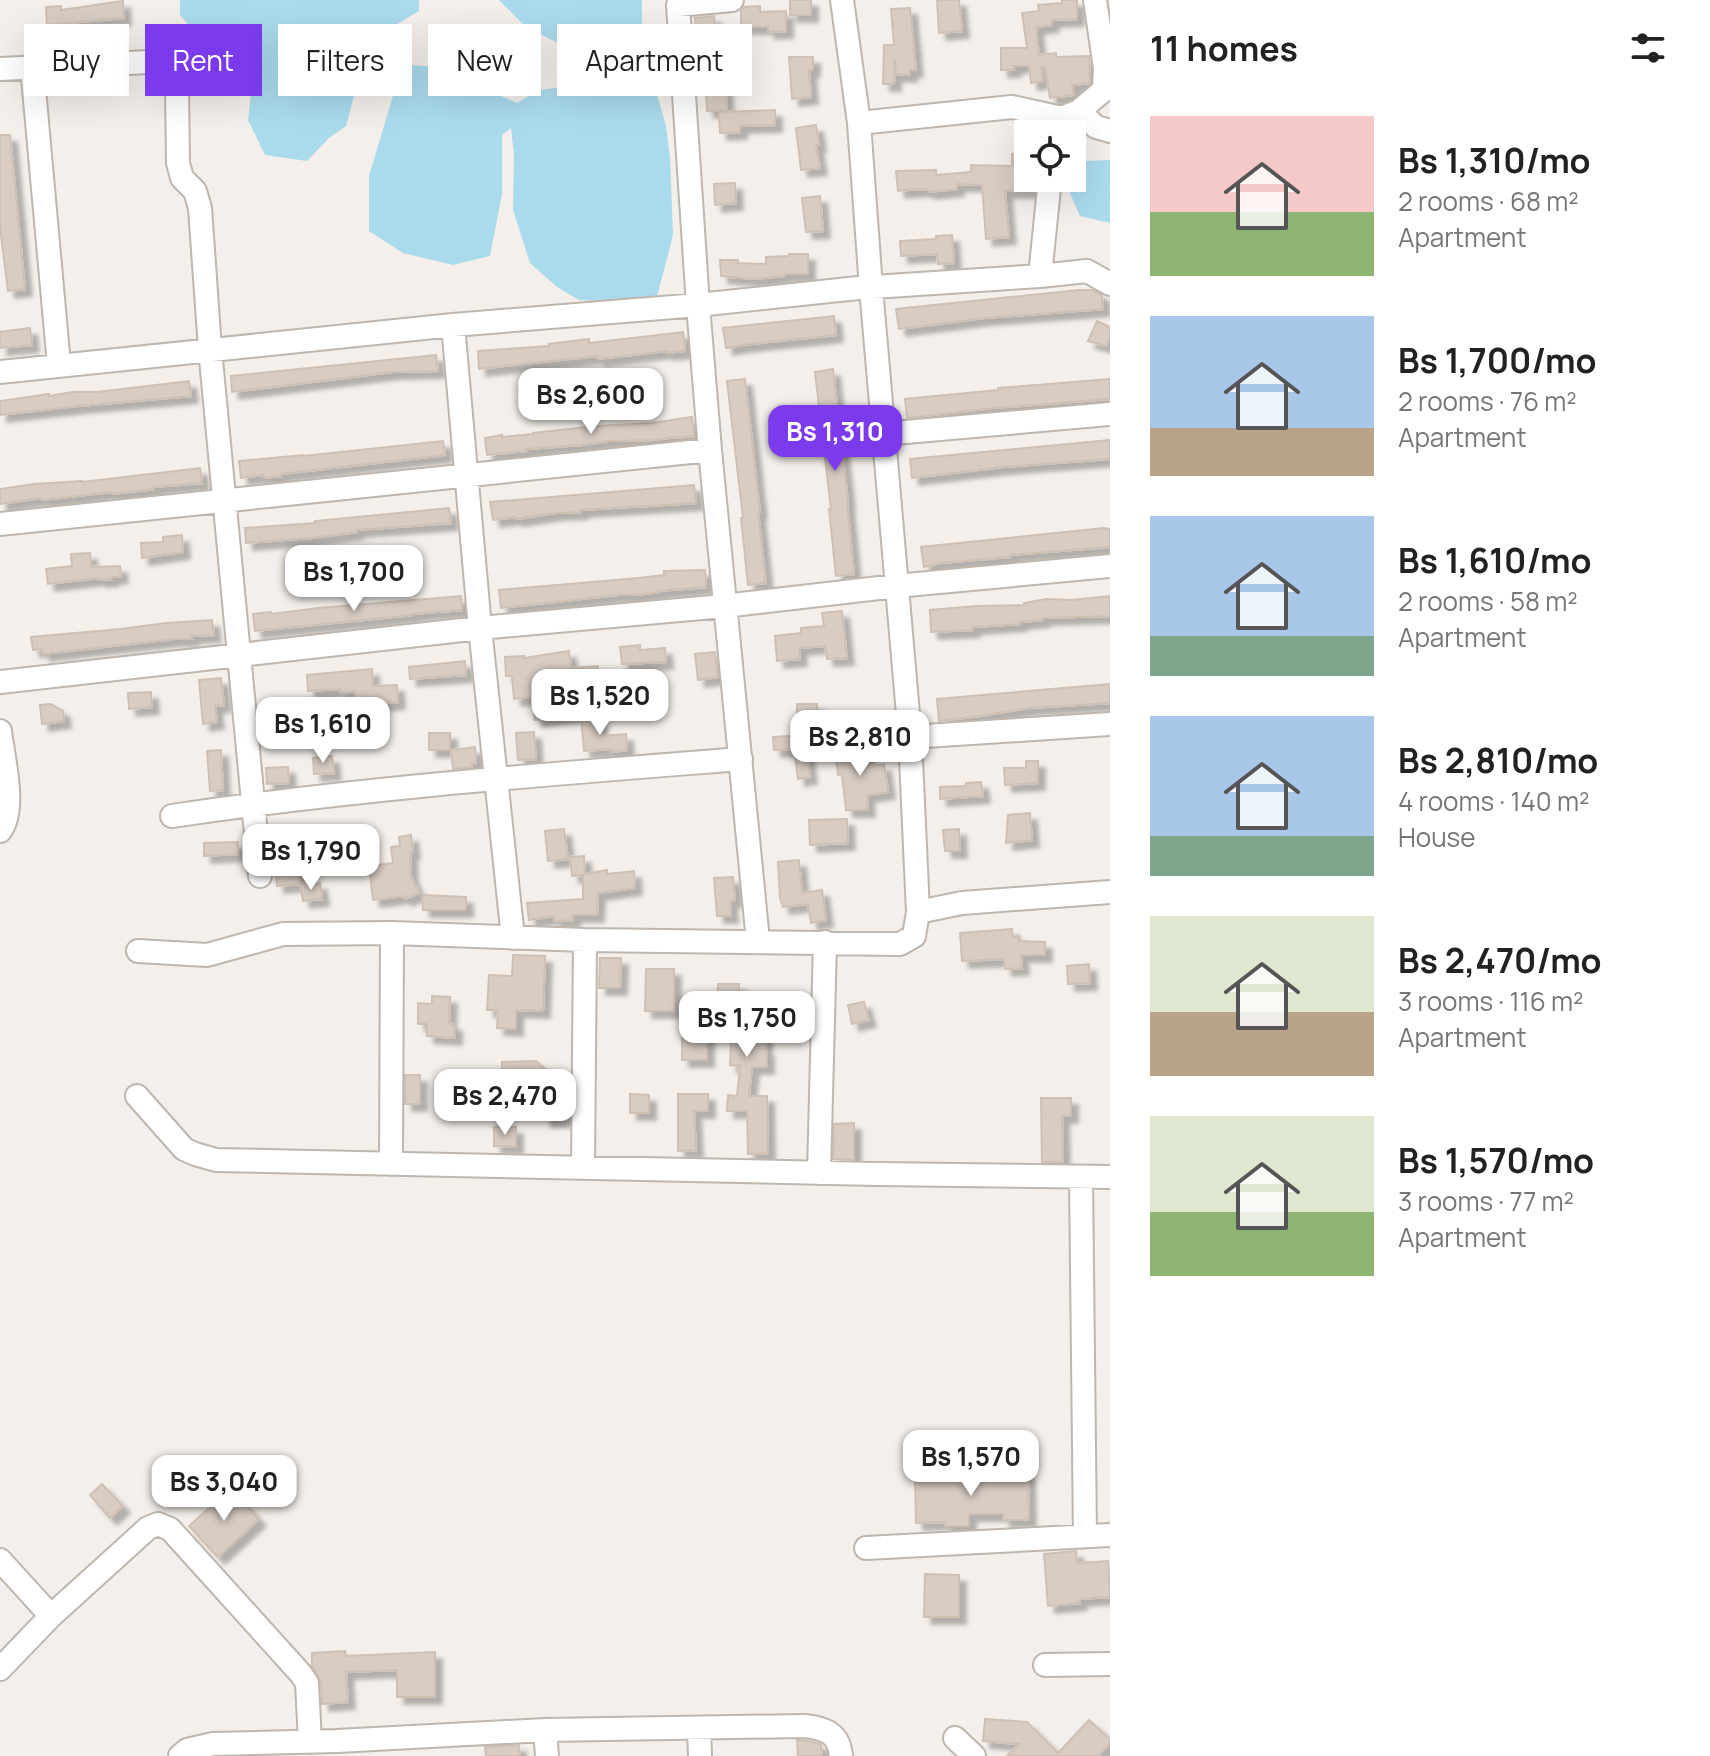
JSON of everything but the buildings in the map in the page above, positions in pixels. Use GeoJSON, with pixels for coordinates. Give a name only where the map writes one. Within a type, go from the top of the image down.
{"type":"FeatureCollection","features":[{"type":"Feature","properties":{"kind":"street"},"geometry":{"type":"LineString","coordinates":[[732,0],[678,2],[710,450],[758,941]]}},
{"type":"Feature","properties":{"kind":"street"},"geometry":{"type":"LineString","coordinates":[[138,951],[207,955],[283,934],[392,933],[585,940],[900,944],[914,936],[918,912],[910,737],[859,123],[842,0]]}},
{"type":"Feature","properties":{"kind":"street"},"geometry":{"type":"LineString","coordinates":[[1066,120],[1104,90],[1105,68],[1095,0]]}},
{"type":"Feature","properties":{"kind":"street"},"geometry":{"type":"LineString","coordinates":[[129,63],[168,64],[177,84],[178,163],[182,178],[195,191],[200,208],[210,349],[260,876]]}},
{"type":"Feature","properties":{"kind":"street"},"geometry":{"type":"LineString","coordinates":[[0,69],[24,68]]}},
{"type":"Feature","properties":{"kind":"street"},"geometry":{"type":"LineString","coordinates":[[35,96],[59,365]]}},
{"type":"Feature","properties":{"kind":"street"},"geometry":{"type":"LineString","coordinates":[[859,123],[1012,107],[1061,120]]}},
{"type":"Feature","properties":{"kind":"street"},"geometry":{"type":"LineString","coordinates":[[1086,125],[1110,131]]}},
{"type":"Feature","properties":{"kind":"street"},"geometry":{"type":"LineString","coordinates":[[1040,276],[1049,192]]}},
{"type":"Feature","properties":{"kind":"street"},"geometry":{"type":"LineString","coordinates":[[0,372],[453,325],[858,288],[1087,271],[1110,284]]}},
{"type":"Feature","properties":{"kind":"street"},"geometry":{"type":"LineString","coordinates":[[453,325],[480,628],[513,938]]}},
{"type":"Feature","properties":{"kind":"street"},"geometry":{"type":"LineString","coordinates":[[883,434],[1110,414]]}},
{"type":"Feature","properties":{"kind":"street"},"geometry":{"type":"LineString","coordinates":[[0,524],[710,450]]}},
{"type":"Feature","properties":{"kind":"street"},"geometry":{"type":"LineString","coordinates":[[0,682],[480,628],[1110,566]]}},
{"type":"Feature","properties":{"kind":"street"},"geometry":{"type":"LineString","coordinates":[[910,737],[1110,724]]}},
{"type":"Feature","properties":{"kind":"street"},"geometry":{"type":"LineString","coordinates":[[0,731],[9,805],[5,825],[0,831]]}},
{"type":"Feature","properties":{"kind":"street"},"geometry":{"type":"LineString","coordinates":[[172,816],[253,804],[496,779],[741,759]]}},
{"type":"Feature","properties":{"kind":"street"},"geometry":{"type":"LineString","coordinates":[[918,912],[962,903],[1110,892]]}},
{"type":"Feature","properties":{"kind":"street"},"geometry":{"type":"LineString","coordinates":[[391,1164],[392,933]]}},
{"type":"Feature","properties":{"kind":"street"},"geometry":{"type":"LineString","coordinates":[[583,1167],[585,940]]}},
{"type":"Feature","properties":{"kind":"street"},"geometry":{"type":"LineString","coordinates":[[819,1173],[825,942]]}},
{"type":"Feature","properties":{"kind":"street"},"geometry":{"type":"LineString","coordinates":[[137,1096],[184,1149],[216,1160],[1110,1177]]}},
{"type":"Feature","properties":{"kind":"street"},"geometry":{"type":"LineString","coordinates":[[1081,1177],[1085,1536]]}},
{"type":"Feature","properties":{"kind":"street"},"geometry":{"type":"LineString","coordinates":[[0,1669],[51,1616],[148,1528],[158,1524],[170,1529],[301,1674],[307,1683],[310,1742]]}},
{"type":"Feature","properties":{"kind":"street"},"geometry":{"type":"LineString","coordinates":[[866,1548],[1110,1535]]}},
{"type":"Feature","properties":{"kind":"street"},"geometry":{"type":"LineString","coordinates":[[0,1560],[51,1616]]}},
{"type":"Feature","properties":{"kind":"street"},"geometry":{"type":"LineString","coordinates":[[1045,1665],[1110,1664]]}},
{"type":"Feature","properties":{"kind":"street"},"geometry":{"type":"LineString","coordinates":[[180,1756],[187,1750],[213,1744],[545,1730],[804,1726],[821,1728],[835,1735],[841,1756]]}},
{"type":"Feature","properties":{"kind":"street"},"geometry":{"type":"LineString","coordinates":[[699,1728],[700,1756]]}},
{"type":"Feature","properties":{"kind":"street"},"geometry":{"type":"LineString","coordinates":[[545,1730],[547,1756]]}},
{"type":"Feature","properties":{"kind":"street"},"geometry":{"type":"LineString","coordinates":[[955,1738],[974,1756]]}},
{"type":"Feature","properties":{"kind":"water"},"geometry":{"type":"Polygon","coordinates":[[[180,0],[419,0],[419,11],[397,24],[278,24],[278,96],[354,96],[346,126],[329,138],[307,161],[265,155],[248,120],[251,96],[262,96],[262,24],[188,24],[180,15],[180,0]]]}},
{"type":"Feature","properties":{"kind":"water"},"geometry":{"type":"Polygon","coordinates":[[[499,0],[642,0],[642,24],[557,24],[557,42],[541,34],[541,24],[523,24],[499,0]]]}},
{"type":"Feature","properties":{"kind":"water"},"geometry":{"type":"Polygon","coordinates":[[[412,65],[428,66],[428,96],[501,96],[517,103],[528,96],[541,96],[541,90],[557,88],[557,96],[658,96],[670,157],[673,235],[657,297],[614,302],[579,300],[557,287],[530,263],[513,210],[511,128],[502,135],[502,194],[490,256],[453,265],[403,253],[369,231],[369,176],[393,96],[412,96],[412,65]]]}},
{"type":"Feature","properties":{"kind":"water"},"geometry":{"type":"Polygon","coordinates":[[[1110,160],[1110,223],[1080,216],[1070,192],[1086,192],[1086,161],[1110,160]]]}}]}
